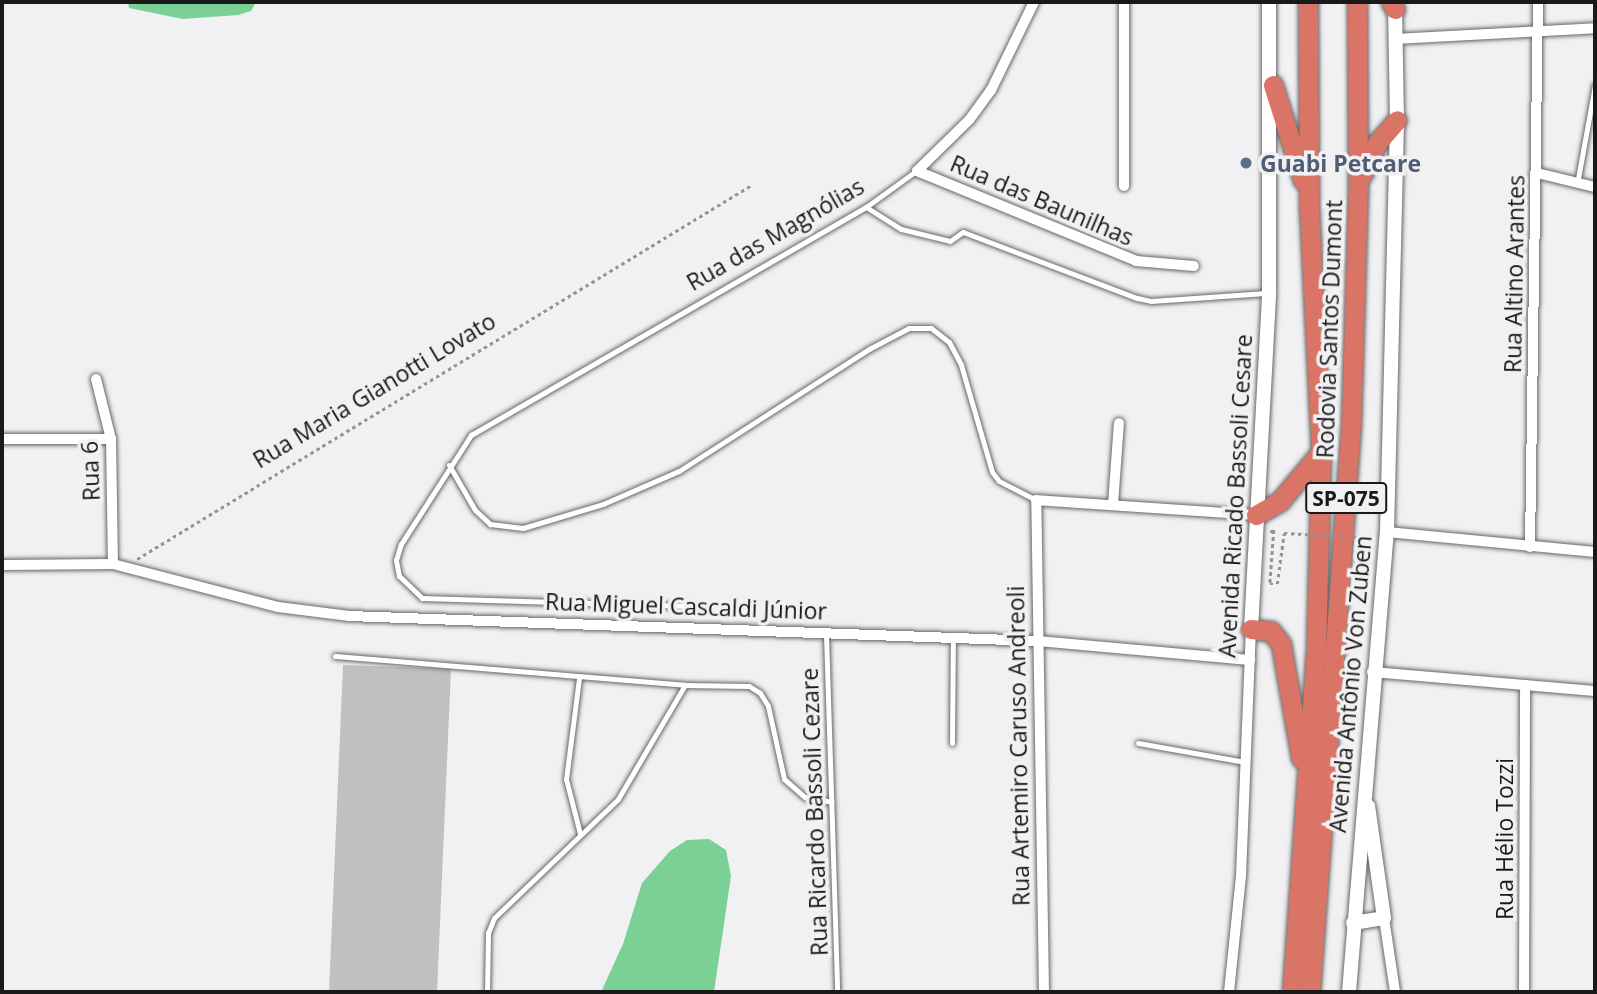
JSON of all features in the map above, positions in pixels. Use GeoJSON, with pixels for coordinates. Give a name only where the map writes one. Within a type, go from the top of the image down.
{"type":"FeatureCollection","features":[{"type":"Feature","properties":{"kind":"highway","name":"Rodovia Santos Dumont"},"geometry":{"type":"LineString","coordinates":[[1292,992],[1307,786],[1321,452],[1308,205],[1308,2]]}},
{"type":"Feature","properties":{"kind":"highway","name":"Rodovia Santos Dumont"},"geometry":{"type":"LineString","coordinates":[[1310,992],[1351,424],[1359,190],[1357,2]]}},
{"type":"Feature","properties":{"kind":"highway"},"geometry":{"type":"LineString","coordinates":[[1273,85],[1308,205]]}},
{"type":"Feature","properties":{"kind":"highway"},"geometry":{"type":"LineString","coordinates":[[1359,190],[1371,154],[1397,120]]}},
{"type":"Feature","properties":{"kind":"highway"},"geometry":{"type":"LineString","coordinates":[[1256,525],[1321,452]]}},
{"type":"Feature","properties":{"kind":"highway"},"geometry":{"type":"LineString","coordinates":[[1251,629],[1271,631],[1280,644],[1307,786]]}},
{"type":"Feature","properties":{"kind":"street","name":"Rua das Magnólias"},"geometry":{"type":"LineString","coordinates":[[917,171],[970,120],[991,90],[1034,2]]}},
{"type":"Feature","properties":{"kind":"street"},"geometry":{"type":"LineString","coordinates":[[1124,2],[1124,186]]}},
{"type":"Feature","properties":{"kind":"street","name":"Avenida Ricado Bassoli Cesare"},"geometry":{"type":"LineString","coordinates":[[1229,992],[1241,876],[1269,292],[1273,85],[1269,2]]}},
{"type":"Feature","properties":{"kind":"street","name":"Rua Altino Arantes"},"geometry":{"type":"LineString","coordinates":[[1530,547],[1538,2]]}},
{"type":"Feature","properties":{"kind":"street","name":"Avenida Antônio Von Zuben"},"geometry":{"type":"LineString","coordinates":[[1349,992],[1372,672],[1382,613],[1387,533],[1397,120],[1394,4]]}},
{"type":"Feature","properties":{"kind":"street"},"geometry":{"type":"LineString","coordinates":[[1395,39],[1595,28]]}},
{"type":"Feature","properties":{"kind":"street","name":"Rua das Baunilhas"},"geometry":{"type":"LineString","coordinates":[[917,171],[1136,261],[1194,266]]}},
{"type":"Feature","properties":{"kind":"street"},"geometry":{"type":"LineString","coordinates":[[1537,173],[1595,187]]}},
{"type":"Feature","properties":{"kind":"street","name":"Rua 6"},"geometry":{"type":"LineString","coordinates":[[96,379],[111,439],[113,564]]}},
{"type":"Feature","properties":{"kind":"street"},"geometry":{"type":"LineString","coordinates":[[1113,504],[1119,423]]}},
{"type":"Feature","properties":{"kind":"street"},"geometry":{"type":"LineString","coordinates":[[2,439],[111,439]]}},
{"type":"Feature","properties":{"kind":"street"},"geometry":{"type":"LineString","coordinates":[[1037,500],[1113,504],[1256,525]]}},
{"type":"Feature","properties":{"kind":"street","name":"Rua Artemiro Caruso Andreoli"},"geometry":{"type":"LineString","coordinates":[[1037,500],[1044,992]]}},
{"type":"Feature","properties":{"kind":"street"},"geometry":{"type":"LineString","coordinates":[[1387,533],[1595,552]]}},
{"type":"Feature","properties":{"kind":"street"},"geometry":{"type":"LineString","coordinates":[[2,565],[125,566]]}},
{"type":"Feature","properties":{"kind":"street","name":"Rua Miguel Cascaldi Júnior"},"geometry":{"type":"LineString","coordinates":[[125,566],[278,607],[349,616],[1037,640],[1250,660]]}},
{"type":"Feature","properties":{"kind":"street"},"geometry":{"type":"LineString","coordinates":[[1372,672],[1595,691]]}},
{"type":"Feature","properties":{"kind":"street","name":"Rua Hélio Tozzi"},"geometry":{"type":"LineString","coordinates":[[1524,992],[1525,685]]}},
{"type":"Feature","properties":{"kind":"street"},"geometry":{"type":"LineString","coordinates":[[1364,780],[1395,992]]}},
{"type":"Feature","properties":{"kind":"street"},"geometry":{"type":"LineString","coordinates":[[1353,923],[1384,918]]}},
{"type":"Feature","properties":{"kind":"lane"},"geometry":{"type":"LineString","coordinates":[[1577,184],[1595,85]]}},
{"type":"Feature","properties":{"kind":"lane","name":"Rua das Magnólias"},"geometry":{"type":"LineString","coordinates":[[449,466],[471,435],[866,207],[917,171]]}},
{"type":"Feature","properties":{"kind":"lane"},"geometry":{"type":"LineString","coordinates":[[866,207],[901,229],[950,241],[963,232],[1144,299],[1269,292]]}},
{"type":"Feature","properties":{"kind":"lane"},"geometry":{"type":"LineString","coordinates":[[449,466],[475,510],[490,524],[523,528],[603,504],[679,471],[869,349],[909,328],[931,328],[949,342],[961,365],[992,472],[999,481],[1037,500]]}},
{"type":"Feature","properties":{"kind":"lane"},"geometry":{"type":"LineString","coordinates":[[449,466],[396,560],[400,576],[422,598],[690,606]]}},
{"type":"Feature","properties":{"kind":"lane","name":"Rua Ricardo Bassoli Cezare"},"geometry":{"type":"LineString","coordinates":[[826,631],[837,992]]}},
{"type":"Feature","properties":{"kind":"lane"},"geometry":{"type":"LineString","coordinates":[[951,743],[953,638]]}},
{"type":"Feature","properties":{"kind":"lane"},"geometry":{"type":"LineString","coordinates":[[335,656],[685,685],[749,686],[760,693],[768,706],[784,779],[805,797],[832,802]]}},
{"type":"Feature","properties":{"kind":"lane"},"geometry":{"type":"LineString","coordinates":[[579,677],[566,779],[580,834]]}},
{"type":"Feature","properties":{"kind":"lane"},"geometry":{"type":"LineString","coordinates":[[487,992],[488,933],[494,918],[618,799],[685,685]]}},
{"type":"Feature","properties":{"kind":"lane"},"geometry":{"type":"LineString","coordinates":[[1138,743],[1246,762]]}},
{"type":"Feature","properties":{"kind":"path","name":"Rua Maria Gianotti Lovato"},"geometry":{"type":"LineString","coordinates":[[125,566],[750,186]]}},
{"type":"Feature","properties":{"kind":"path"},"geometry":{"type":"LineString","coordinates":[[1256,525],[1274,530],[1270,584],[1277,584],[1284,533],[1357,537],[1354,589],[1359,591],[1364,547],[1385,550]]}},
{"type":"Feature","properties":{"kind":"green space"},"geometry":{"type":"Polygon","coordinates":[[[128,2],[256,2],[251,11],[238,15],[183,19],[129,8],[128,2]]]}},
{"type":"Feature","properties":{"kind":"green space"},"geometry":{"type":"Polygon","coordinates":[[[709,839],[726,850],[731,876],[714,992],[601,992],[623,944],[642,883],[670,851],[687,840],[709,839]]]}},
{"type":"Feature","properties":{"kind":"building"},"geometry":{"type":"Polygon","coordinates":[[[343,665],[451,669],[437,992],[329,992],[343,665]]]}},
{"type":"Feature","properties":{"kind":"place","name":"Guabi Petcare"},"geometry":{"type":"Point","coordinates":[1246,163]}}]}
